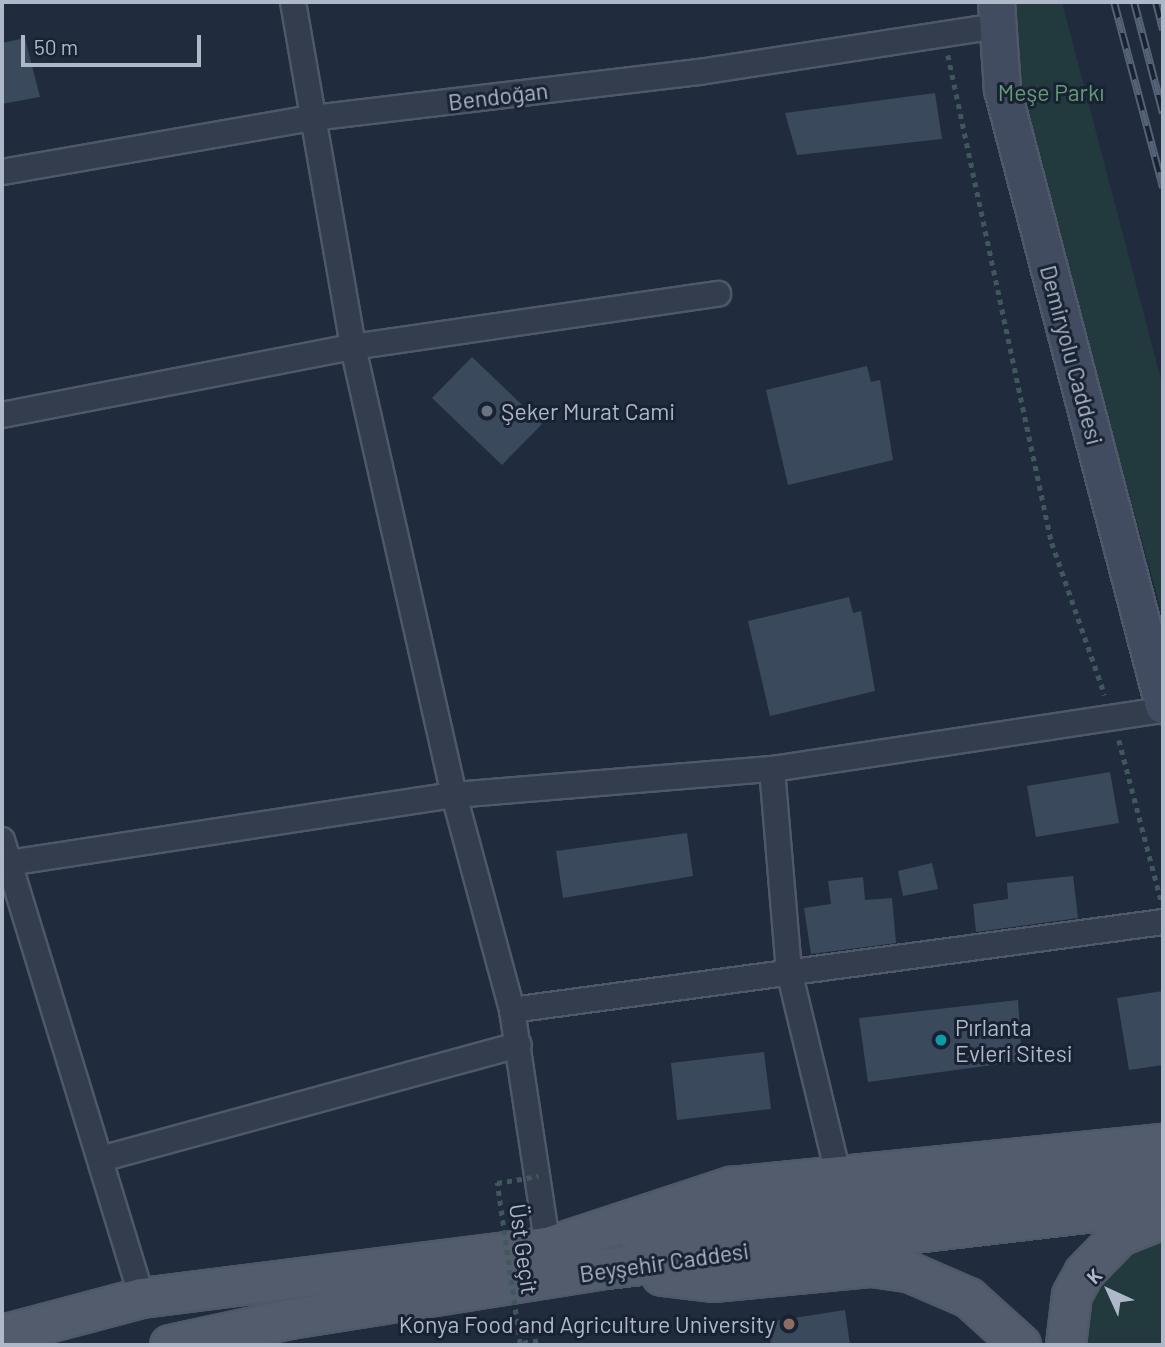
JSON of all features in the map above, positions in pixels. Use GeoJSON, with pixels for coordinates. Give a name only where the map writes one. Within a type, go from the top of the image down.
{"type":"FeatureCollection","features":[{"type":"Feature","properties":{"kind":"main road","name":"Demiryolu Caddesi"},"geometry":{"type":"LineString","coordinates":[[995,14],[1002,89],[1163,708]]}},
{"type":"Feature","properties":{"kind":"main road"},"geometry":{"type":"LineString","coordinates":[[2,1335],[142,1297],[548,1247],[586,1239],[693,1195],[838,1174],[1163,1144]]}},
{"type":"Feature","properties":{"kind":"main road","name":"Beyşehir Caddesi"},"geometry":{"type":"LineString","coordinates":[[586,1239],[1163,1173]]}},
{"type":"Feature","properties":{"kind":"main road","name":"Beyşehir Caddesi"},"geometry":{"type":"LineString","coordinates":[[170,1345],[290,1319],[638,1265],[1163,1204]]}},
{"type":"Feature","properties":{"kind":"main road"},"geometry":{"type":"LineString","coordinates":[[1066,1345],[1073,1296],[1084,1273],[1120,1236],[1163,1219]]}},
{"type":"Feature","properties":{"kind":"main road"},"geometry":{"type":"LineString","coordinates":[[638,1265],[660,1275],[713,1282],[872,1267],[909,1272],[969,1298],[1021,1345]]}},
{"type":"Feature","properties":{"kind":"street"},"geometry":{"type":"LineString","coordinates":[[293,2],[353,347],[454,794],[512,1010],[548,1247]]}},
{"type":"Feature","properties":{"kind":"street","name":"Bendoğan"},"geometry":{"type":"LineString","coordinates":[[2,172],[313,118],[699,72],[944,34],[995,14]]}},
{"type":"Feature","properties":{"kind":"street"},"geometry":{"type":"LineString","coordinates":[[2,415],[353,347],[718,294]]}},
{"type":"Feature","properties":{"kind":"street"},"geometry":{"type":"LineString","coordinates":[[142,1297],[4,855],[454,794],[772,769],[1113,718],[1163,708]]}},
{"type":"Feature","properties":{"kind":"street"},"geometry":{"type":"LineString","coordinates":[[772,769],[789,971],[838,1174]]}},
{"type":"Feature","properties":{"kind":"street"},"geometry":{"type":"LineString","coordinates":[[512,1010],[1163,922]]}},
{"type":"Feature","properties":{"kind":"street"},"geometry":{"type":"LineString","coordinates":[[101,1159],[519,1045]]}},
{"type":"Feature","properties":{"kind":"path"},"geometry":{"type":"LineString","coordinates":[[944,34],[1052,543],[1113,718],[1163,907]]}},
{"type":"Feature","properties":{"kind":"path","name":"Üst Geçit"},"geometry":{"type":"LineString","coordinates":[[538,1176],[497,1183],[520,1344],[538,1341]]}},
{"type":"Feature","properties":{"kind":"green space","name":"Meşe Parkı"},"geometry":{"type":"Polygon","coordinates":[[[1009,2],[1062,2],[1163,387],[1163,616],[1018,96],[1009,2]]]}},
{"type":"Feature","properties":{"kind":"green space"},"geometry":{"type":"Polygon","coordinates":[[[1163,1239],[1163,1345],[1080,1345],[1087,1295],[1114,1260],[1163,1239]]]}},
{"type":"Feature","properties":{"kind":"building"},"geometry":{"type":"Polygon","coordinates":[[[25,38],[40,97],[2,104],[2,43],[25,38]]]}},
{"type":"Feature","properties":{"kind":"building"},"geometry":{"type":"Polygon","coordinates":[[[935,93],[942,139],[797,155],[785,113],[935,93]]]}},
{"type":"Feature","properties":{"kind":"building","name":"Şeker Murat Cami"},"geometry":{"type":"Polygon","coordinates":[[[472,357],[542,424],[502,465],[432,398],[472,357]]]}},
{"type":"Feature","properties":{"kind":"building"},"geometry":{"type":"Polygon","coordinates":[[[867,366],[871,382],[880,380],[893,460],[788,485],[766,390],[867,366]]]}},
{"type":"Feature","properties":{"kind":"building"},"geometry":{"type":"Polygon","coordinates":[[[849,597],[853,613],[861,611],[875,691],[770,716],[748,621],[849,597]]]}},
{"type":"Feature","properties":{"kind":"building"},"geometry":{"type":"Polygon","coordinates":[[[1110,772],[1119,823],[1036,837],[1027,786],[1110,772]]]}},
{"type":"Feature","properties":{"kind":"building"},"geometry":{"type":"Polygon","coordinates":[[[687,833],[693,876],[563,898],[556,851],[687,833]]]}},
{"type":"Feature","properties":{"kind":"building"},"geometry":{"type":"Polygon","coordinates":[[[932,863],[938,889],[903,896],[898,871],[932,863]]]}},
{"type":"Feature","properties":{"kind":"building"},"geometry":{"type":"Polygon","coordinates":[[[1073,876],[1078,918],[976,932],[973,904],[1008,899],[1007,883],[1073,876]]]}},
{"type":"Feature","properties":{"kind":"building"},"geometry":{"type":"Polygon","coordinates":[[[863,877],[865,900],[892,898],[896,943],[811,954],[804,908],[831,904],[828,881],[863,877]]]}},
{"type":"Feature","properties":{"kind":"building"},"geometry":{"type":"Polygon","coordinates":[[[1163,991],[1163,1065],[1129,1070],[1117,998],[1163,991]]]}},
{"type":"Feature","properties":{"kind":"building","name":"Pırlanta Evleri Sitesi"},"geometry":{"type":"Polygon","coordinates":[[[1018,1000],[1022,1061],[868,1082],[859,1018],[1018,1000]]]}},
{"type":"Feature","properties":{"kind":"building"},"geometry":{"type":"Polygon","coordinates":[[[764,1052],[771,1109],[677,1120],[671,1063],[764,1052]]]}},
{"type":"Feature","properties":{"kind":"building"},"geometry":{"type":"Polygon","coordinates":[[[845,1310],[850,1345],[771,1345],[768,1322],[845,1310]]]}},
{"type":"Feature","properties":{"kind":"railway"},"geometry":{"type":"LineString","coordinates":[[1114,2],[1163,188]]}},
{"type":"Feature","properties":{"kind":"railway"},"geometry":{"type":"LineString","coordinates":[[1134,2],[1163,113]]}},
{"type":"Feature","properties":{"kind":"railway"},"geometry":{"type":"LineString","coordinates":[[1156,2],[1163,30]]}},
{"type":"Feature","properties":{"kind":"place","name":"Şeker Murat Cami"},"geometry":{"type":"Point","coordinates":[487,411]}},
{"type":"Feature","properties":{"kind":"place","name":"Pırlanta Evleri Sitesi"},"geometry":{"type":"Point","coordinates":[941,1040]}},
{"type":"Feature","properties":{"kind":"place","name":"Konya Food and Agriculture University"},"geometry":{"type":"Point","coordinates":[789,1324]}}]}
